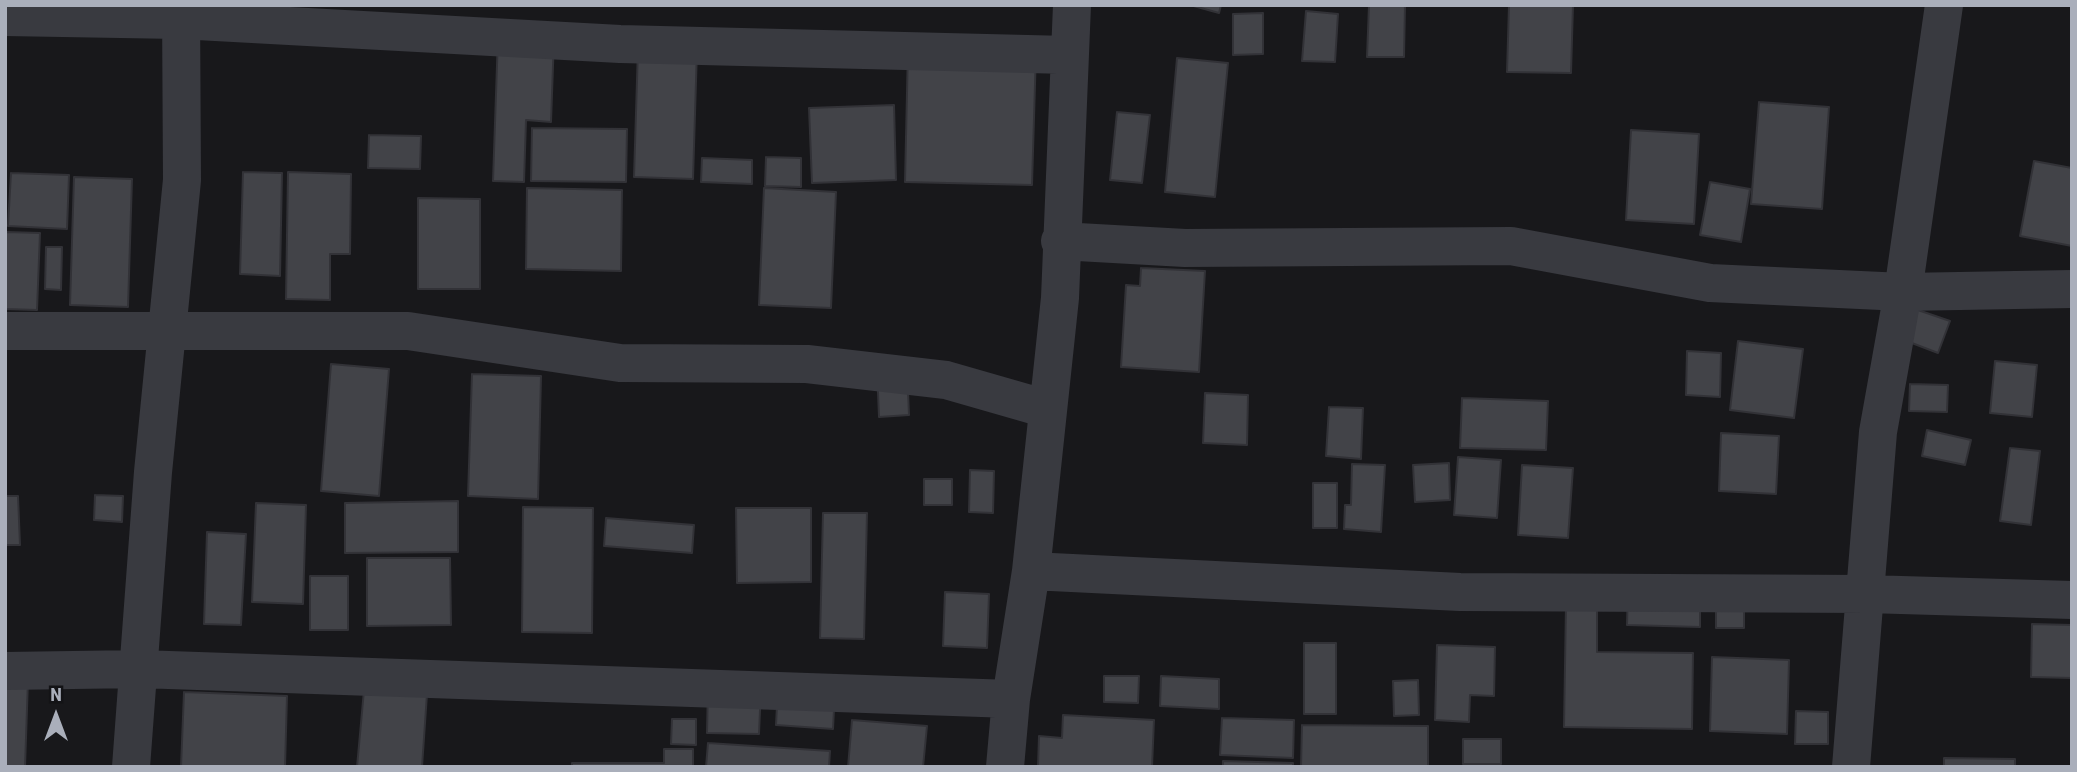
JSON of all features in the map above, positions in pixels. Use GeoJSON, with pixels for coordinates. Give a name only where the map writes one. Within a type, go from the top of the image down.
{"type":"FeatureCollection","features":[{"type":"Feature","properties":{"kind":"street"},"geometry":{"type":"LineString","coordinates":[[1005,767],[1011,699],[1031,570],[1046,409],[1060,298],[1060,241],[1072,5]]}},
{"type":"Feature","properties":{"kind":"street"},"geometry":{"type":"LineString","coordinates":[[1851,767],[1878,432],[1903,292],[1944,5]]}},
{"type":"Feature","properties":{"kind":"street"},"geometry":{"type":"LineString","coordinates":[[5,17],[180,13],[620,44],[1068,55]]}},
{"type":"Feature","properties":{"kind":"street"},"geometry":{"type":"LineString","coordinates":[[131,767],[166,332],[182,180],[180,13]]}},
{"type":"Feature","properties":{"kind":"street"},"geometry":{"type":"LineString","coordinates":[[1060,241],[1185,248],[1511,246],[1710,283],[1903,292],[2072,289]]}},
{"type":"Feature","properties":{"kind":"street"},"geometry":{"type":"LineString","coordinates":[[5,331],[408,331],[620,363],[807,365],[946,380],[1046,409]]}},
{"type":"Feature","properties":{"kind":"street"},"geometry":{"type":"LineString","coordinates":[[1031,570],[1460,592],[1867,594],[2072,600]]}},
{"type":"Feature","properties":{"kind":"street"},"geometry":{"type":"LineString","coordinates":[[5,671],[140,669],[1011,699]]}},
{"type":"Feature","properties":{"kind":"building"},"geometry":{"type":"Polygon","coordinates":[[[1190,5],[1221,5],[1219,13],[1190,5]]]}},
{"type":"Feature","properties":{"kind":"building"},"geometry":{"type":"Polygon","coordinates":[[[1369,5],[1405,5],[1404,57],[1367,57],[1369,5]]]}},
{"type":"Feature","properties":{"kind":"building"},"geometry":{"type":"Polygon","coordinates":[[[1509,5],[1573,5],[1571,73],[1507,72],[1509,5]]]}},
{"type":"Feature","properties":{"kind":"building"},"geometry":{"type":"Polygon","coordinates":[[[1306,11],[1338,14],[1335,62],[1302,61],[1306,11]]]}},
{"type":"Feature","properties":{"kind":"building"},"geometry":{"type":"Polygon","coordinates":[[[1263,13],[1263,54],[1233,55],[1233,14],[1263,13]]]}},
{"type":"Feature","properties":{"kind":"building"},"geometry":{"type":"Polygon","coordinates":[[[498,36],[554,38],[551,122],[526,120],[524,182],[493,181],[498,36]]]}},
{"type":"Feature","properties":{"kind":"building"},"geometry":{"type":"Polygon","coordinates":[[[638,48],[697,49],[693,179],[634,177],[638,48]]]}},
{"type":"Feature","properties":{"kind":"building"},"geometry":{"type":"Polygon","coordinates":[[[908,48],[1036,51],[1032,185],[905,182],[908,48]]]}},
{"type":"Feature","properties":{"kind":"building"},"geometry":{"type":"Polygon","coordinates":[[[1177,58],[1228,63],[1215,197],[1165,192],[1177,58]]]}},
{"type":"Feature","properties":{"kind":"building"},"geometry":{"type":"Polygon","coordinates":[[[1759,102],[1829,107],[1822,209],[1751,204],[1759,102]]]}},
{"type":"Feature","properties":{"kind":"building"},"geometry":{"type":"Polygon","coordinates":[[[894,105],[896,180],[812,183],[809,108],[894,105]]]}},
{"type":"Feature","properties":{"kind":"building"},"geometry":{"type":"Polygon","coordinates":[[[1117,112],[1150,115],[1142,183],[1110,180],[1117,112]]]}},
{"type":"Feature","properties":{"kind":"building"},"geometry":{"type":"Polygon","coordinates":[[[532,128],[627,129],[626,182],[531,181],[532,128]]]}},
{"type":"Feature","properties":{"kind":"building"},"geometry":{"type":"Polygon","coordinates":[[[1631,130],[1699,134],[1694,224],[1626,220],[1631,130]]]}},
{"type":"Feature","properties":{"kind":"building"},"geometry":{"type":"Polygon","coordinates":[[[369,135],[421,136],[420,169],[368,168],[369,135]]]}},
{"type":"Feature","properties":{"kind":"building"},"geometry":{"type":"Polygon","coordinates":[[[766,157],[801,158],[801,187],[765,186],[766,157]]]}},
{"type":"Feature","properties":{"kind":"building"},"geometry":{"type":"Polygon","coordinates":[[[702,158],[752,160],[752,184],[701,182],[702,158]]]}},
{"type":"Feature","properties":{"kind":"building"},"geometry":{"type":"Polygon","coordinates":[[[2034,161],[2072,168],[2072,246],[2020,236],[2034,161]]]}},
{"type":"Feature","properties":{"kind":"building"},"geometry":{"type":"Polygon","coordinates":[[[243,172],[282,173],[280,276],[240,274],[243,172]]]}},
{"type":"Feature","properties":{"kind":"building"},"geometry":{"type":"Polygon","coordinates":[[[288,172],[351,174],[350,254],[330,254],[330,300],[286,299],[288,172]]]}},
{"type":"Feature","properties":{"kind":"building"},"geometry":{"type":"Polygon","coordinates":[[[11,173],[69,175],[67,229],[8,226],[11,173]]]}},
{"type":"Feature","properties":{"kind":"building"},"geometry":{"type":"Polygon","coordinates":[[[74,177],[132,179],[128,307],[70,305],[74,177]]]}},
{"type":"Feature","properties":{"kind":"building"},"geometry":{"type":"Polygon","coordinates":[[[1710,182],[1750,189],[1741,242],[1700,235],[1710,182]]]}},
{"type":"Feature","properties":{"kind":"building"},"geometry":{"type":"Polygon","coordinates":[[[527,188],[622,190],[621,271],[526,269],[527,188]]]}},
{"type":"Feature","properties":{"kind":"building"},"geometry":{"type":"Polygon","coordinates":[[[764,188],[836,192],[831,308],[759,305],[764,188]]]}},
{"type":"Feature","properties":{"kind":"building"},"geometry":{"type":"Polygon","coordinates":[[[418,198],[480,199],[480,289],[418,289],[418,198]]]}},
{"type":"Feature","properties":{"kind":"building"},"geometry":{"type":"Polygon","coordinates":[[[6,232],[40,233],[37,310],[5,309],[6,232]]]}},
{"type":"Feature","properties":{"kind":"building"},"geometry":{"type":"Polygon","coordinates":[[[46,247],[62,247],[61,290],[45,289],[46,247]]]}},
{"type":"Feature","properties":{"kind":"building"},"geometry":{"type":"Polygon","coordinates":[[[1141,268],[1205,271],[1199,372],[1121,367],[1126,285],[1140,286],[1141,268]]]}},
{"type":"Feature","properties":{"kind":"building"},"geometry":{"type":"Polygon","coordinates":[[[1915,309],[1950,321],[1938,353],[1904,340],[1915,309]]]}},
{"type":"Feature","properties":{"kind":"building"},"geometry":{"type":"Polygon","coordinates":[[[1738,341],[1803,349],[1794,418],[1730,410],[1738,341]]]}},
{"type":"Feature","properties":{"kind":"building"},"geometry":{"type":"Polygon","coordinates":[[[1687,351],[1721,353],[1720,397],[1686,395],[1687,351]]]}},
{"type":"Feature","properties":{"kind":"building"},"geometry":{"type":"Polygon","coordinates":[[[1995,361],[2037,365],[2032,417],[1990,413],[1995,361]]]}},
{"type":"Feature","properties":{"kind":"building"},"geometry":{"type":"Polygon","coordinates":[[[331,364],[389,369],[379,496],[321,491],[331,364]]]}},
{"type":"Feature","properties":{"kind":"building"},"geometry":{"type":"Polygon","coordinates":[[[907,367],[909,415],[879,417],[877,368],[907,367]]]}},
{"type":"Feature","properties":{"kind":"building"},"geometry":{"type":"Polygon","coordinates":[[[472,374],[541,376],[538,499],[468,496],[472,374]]]}},
{"type":"Feature","properties":{"kind":"building"},"geometry":{"type":"Polygon","coordinates":[[[1910,384],[1948,385],[1947,412],[1909,411],[1910,384]]]}},
{"type":"Feature","properties":{"kind":"building"},"geometry":{"type":"Polygon","coordinates":[[[1205,393],[1248,395],[1247,445],[1203,443],[1205,393]]]}},
{"type":"Feature","properties":{"kind":"building"},"geometry":{"type":"Polygon","coordinates":[[[1462,398],[1548,401],[1546,450],[1460,448],[1462,398]]]}},
{"type":"Feature","properties":{"kind":"building"},"geometry":{"type":"Polygon","coordinates":[[[1329,407],[1363,408],[1361,459],[1326,456],[1329,407]]]}},
{"type":"Feature","properties":{"kind":"building"},"geometry":{"type":"Polygon","coordinates":[[[1927,430],[1971,440],[1965,465],[1922,456],[1927,430]]]}},
{"type":"Feature","properties":{"kind":"building"},"geometry":{"type":"Polygon","coordinates":[[[1721,433],[1779,436],[1776,494],[1719,491],[1721,433]]]}},
{"type":"Feature","properties":{"kind":"building"},"geometry":{"type":"Polygon","coordinates":[[[2010,448],[2040,451],[2031,525],[2000,521],[2010,448]]]}},
{"type":"Feature","properties":{"kind":"building"},"geometry":{"type":"Polygon","coordinates":[[[1458,457],[1501,460],[1497,518],[1454,515],[1458,457]]]}},
{"type":"Feature","properties":{"kind":"building"},"geometry":{"type":"Polygon","coordinates":[[[1449,463],[1450,500],[1415,502],[1413,465],[1449,463]]]}},
{"type":"Feature","properties":{"kind":"building"},"geometry":{"type":"Polygon","coordinates":[[[1352,464],[1385,465],[1381,532],[1344,529],[1345,505],[1351,505],[1352,464]]]}},
{"type":"Feature","properties":{"kind":"building"},"geometry":{"type":"Polygon","coordinates":[[[1522,465],[1573,468],[1568,538],[1518,535],[1522,465]]]}},
{"type":"Feature","properties":{"kind":"building"},"geometry":{"type":"Polygon","coordinates":[[[970,470],[994,471],[993,513],[969,512],[970,470]]]}},
{"type":"Feature","properties":{"kind":"building"},"geometry":{"type":"Polygon","coordinates":[[[924,479],[952,479],[952,505],[924,505],[924,479]]]}},
{"type":"Feature","properties":{"kind":"building"},"geometry":{"type":"Polygon","coordinates":[[[1313,483],[1337,483],[1337,528],[1313,528],[1313,483]]]}},
{"type":"Feature","properties":{"kind":"building"},"geometry":{"type":"Polygon","coordinates":[[[95,495],[123,496],[122,522],[94,520],[95,495]]]}},
{"type":"Feature","properties":{"kind":"building"},"geometry":{"type":"Polygon","coordinates":[[[5,496],[18,496],[20,545],[5,545],[5,496]]]}},
{"type":"Feature","properties":{"kind":"building"},"geometry":{"type":"Polygon","coordinates":[[[458,501],[458,552],[345,553],[345,503],[458,501]]]}},
{"type":"Feature","properties":{"kind":"building"},"geometry":{"type":"Polygon","coordinates":[[[256,503],[306,505],[303,604],[252,602],[256,503]]]}},
{"type":"Feature","properties":{"kind":"building"},"geometry":{"type":"Polygon","coordinates":[[[523,507],[593,508],[592,633],[522,632],[523,507]]]}},
{"type":"Feature","properties":{"kind":"building"},"geometry":{"type":"Polygon","coordinates":[[[736,508],[811,508],[811,582],[737,583],[736,508]]]}},
{"type":"Feature","properties":{"kind":"building"},"geometry":{"type":"Polygon","coordinates":[[[823,513],[867,513],[864,639],[820,638],[823,513]]]}},
{"type":"Feature","properties":{"kind":"building"},"geometry":{"type":"Polygon","coordinates":[[[606,518],[694,525],[692,553],[604,546],[606,518]]]}},
{"type":"Feature","properties":{"kind":"building"},"geometry":{"type":"Polygon","coordinates":[[[207,532],[246,534],[241,625],[204,624],[207,532]]]}},
{"type":"Feature","properties":{"kind":"building"},"geometry":{"type":"Polygon","coordinates":[[[367,558],[450,558],[451,625],[367,626],[367,558]]]}},
{"type":"Feature","properties":{"kind":"building"},"geometry":{"type":"Polygon","coordinates":[[[310,576],[348,576],[348,630],[310,630],[310,576]]]}},
{"type":"Feature","properties":{"kind":"building"},"geometry":{"type":"Polygon","coordinates":[[[1628,585],[1700,587],[1700,627],[1627,625],[1628,585]]]}},
{"type":"Feature","properties":{"kind":"building"},"geometry":{"type":"Polygon","coordinates":[[[945,592],[989,594],[987,648],[943,646],[945,592]]]}},
{"type":"Feature","properties":{"kind":"building"},"geometry":{"type":"Polygon","coordinates":[[[1566,604],[1597,604],[1597,652],[1693,653],[1692,729],[1564,727],[1566,604]]]}},
{"type":"Feature","properties":{"kind":"building"},"geometry":{"type":"Polygon","coordinates":[[[1716,604],[1744,604],[1744,628],[1716,628],[1716,604]]]}},
{"type":"Feature","properties":{"kind":"building"},"geometry":{"type":"Polygon","coordinates":[[[2032,624],[2072,625],[2072,678],[2031,677],[2032,624]]]}},
{"type":"Feature","properties":{"kind":"building"},"geometry":{"type":"Polygon","coordinates":[[[1304,643],[1336,643],[1336,714],[1304,714],[1304,643]]]}},
{"type":"Feature","properties":{"kind":"building"},"geometry":{"type":"Polygon","coordinates":[[[1437,645],[1495,647],[1494,696],[1470,695],[1469,722],[1435,720],[1437,645]]]}},
{"type":"Feature","properties":{"kind":"building"},"geometry":{"type":"Polygon","coordinates":[[[1712,657],[1789,660],[1787,734],[1710,731],[1712,657]]]}},
{"type":"Feature","properties":{"kind":"building"},"geometry":{"type":"Polygon","coordinates":[[[1104,676],[1139,676],[1138,703],[1104,702],[1104,676]]]}},
{"type":"Feature","properties":{"kind":"building"},"geometry":{"type":"Polygon","coordinates":[[[1161,676],[1219,679],[1219,709],[1160,706],[1161,676]]]}},
{"type":"Feature","properties":{"kind":"building"},"geometry":{"type":"Polygon","coordinates":[[[5,679],[28,680],[25,767],[5,767],[5,679]]]}},
{"type":"Feature","properties":{"kind":"building"},"geometry":{"type":"Polygon","coordinates":[[[1418,680],[1419,715],[1394,716],[1393,681],[1418,680]]]}},
{"type":"Feature","properties":{"kind":"building"},"geometry":{"type":"Polygon","coordinates":[[[708,685],[761,687],[759,734],[707,733],[708,685]]]}},
{"type":"Feature","properties":{"kind":"building"},"geometry":{"type":"Polygon","coordinates":[[[778,686],[835,689],[833,729],[776,725],[778,686]]]}},
{"type":"Feature","properties":{"kind":"building"},"geometry":{"type":"Polygon","coordinates":[[[364,690],[427,694],[422,767],[357,767],[364,690]]]}},
{"type":"Feature","properties":{"kind":"building"},"geometry":{"type":"Polygon","coordinates":[[[184,692],[287,696],[285,767],[181,767],[184,692]]]}},
{"type":"Feature","properties":{"kind":"building"},"geometry":{"type":"Polygon","coordinates":[[[1796,711],[1828,712],[1828,744],[1795,744],[1796,711]]]}},
{"type":"Feature","properties":{"kind":"building"},"geometry":{"type":"Polygon","coordinates":[[[1063,715],[1154,720],[1152,767],[1038,767],[1039,736],[1062,738],[1063,715]]]}},
{"type":"Feature","properties":{"kind":"building"},"geometry":{"type":"Polygon","coordinates":[[[1222,718],[1294,720],[1293,758],[1220,755],[1222,718]]]}},
{"type":"Feature","properties":{"kind":"building"},"geometry":{"type":"Polygon","coordinates":[[[672,719],[696,719],[696,745],[671,744],[672,719]]]}},
{"type":"Feature","properties":{"kind":"building"},"geometry":{"type":"Polygon","coordinates":[[[852,720],[927,726],[923,767],[848,767],[852,720]]]}},
{"type":"Feature","properties":{"kind":"building"},"geometry":{"type":"Polygon","coordinates":[[[1302,725],[1428,726],[1428,767],[1301,767],[1302,725]]]}},
{"type":"Feature","properties":{"kind":"building"},"geometry":{"type":"Polygon","coordinates":[[[1463,739],[1501,739],[1501,764],[1463,764],[1463,739]]]}},
{"type":"Feature","properties":{"kind":"building"},"geometry":{"type":"Polygon","coordinates":[[[708,743],[830,751],[829,767],[706,767],[708,743]]]}},
{"type":"Feature","properties":{"kind":"building"},"geometry":{"type":"Polygon","coordinates":[[[664,749],[693,749],[693,767],[572,767],[572,763],[664,763],[664,749]]]}},
{"type":"Feature","properties":{"kind":"building"},"geometry":{"type":"Polygon","coordinates":[[[1944,758],[2015,759],[2015,767],[1944,767],[1944,758]]]}},
{"type":"Feature","properties":{"kind":"building"},"geometry":{"type":"Polygon","coordinates":[[[1223,761],[1293,763],[1293,767],[1223,767],[1223,761]]]}}]}
